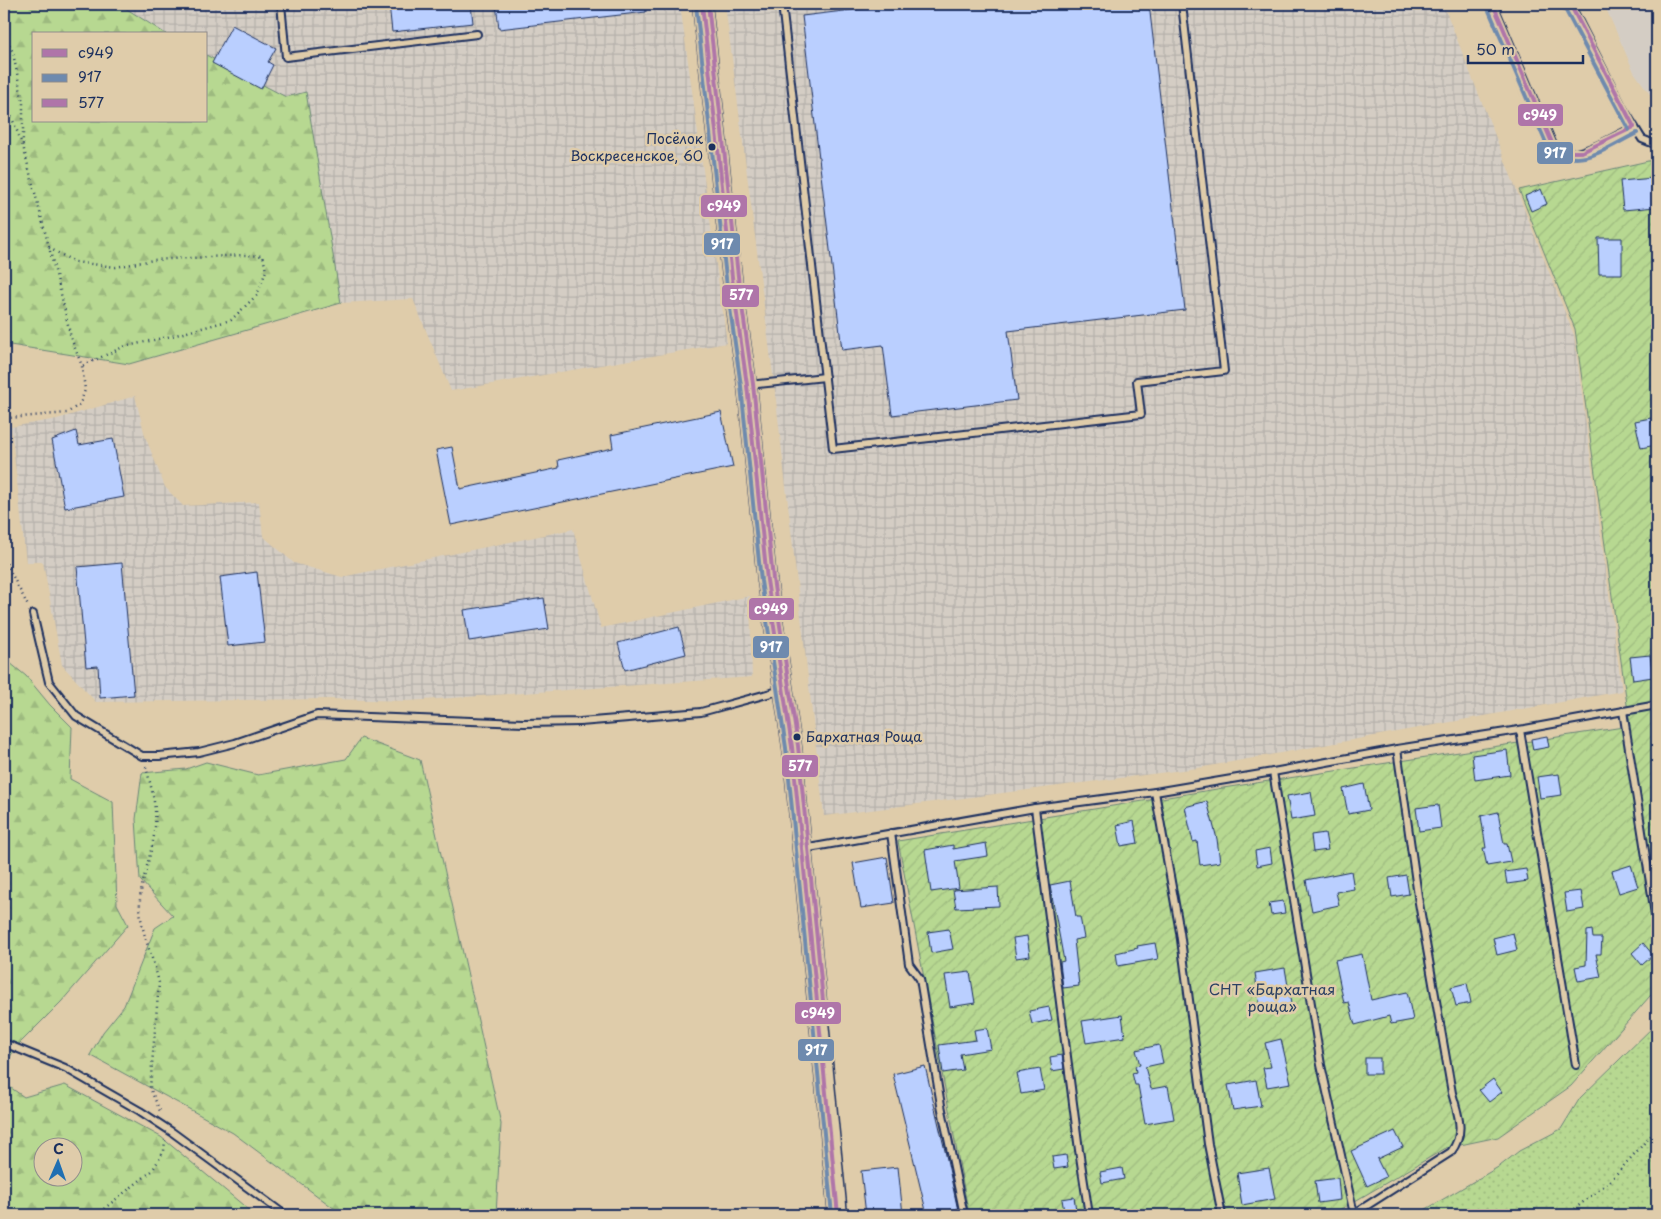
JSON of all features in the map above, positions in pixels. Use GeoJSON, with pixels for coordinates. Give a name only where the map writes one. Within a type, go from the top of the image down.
{"type":"FeatureCollection","features":[{"type":"Feature","properties":{"kind":"main road"},"geometry":{"type":"LineString","coordinates":[[702,4],[733,286],[747,385],[767,580],[792,747],[838,1215]]}},
{"type":"Feature","properties":{"kind":"lane"},"geometry":{"type":"LineString","coordinates":[[281,4],[286,57],[477,34]]}},
{"type":"Feature","properties":{"kind":"lane"},"geometry":{"type":"LineString","coordinates":[[782,4],[834,449],[1141,414],[1137,381],[1224,371],[1182,4]]}},
{"type":"Feature","properties":{"kind":"lane"},"geometry":{"type":"LineString","coordinates":[[1493,4],[1553,145],[1562,151],[1575,153],[1588,149],[1634,127]]}},
{"type":"Feature","properties":{"kind":"lane"},"geometry":{"type":"LineString","coordinates":[[1570,4],[1634,127],[1642,139],[1657,145]]}},
{"type":"Feature","properties":{"kind":"lane"},"geometry":{"type":"LineString","coordinates":[[747,385],[825,377]]}},
{"type":"Feature","properties":{"kind":"lane"},"geometry":{"type":"LineString","coordinates":[[33,614],[49,682],[76,716],[142,756],[199,752],[235,743],[316,715],[524,723],[580,722],[701,712],[783,690]]}},
{"type":"Feature","properties":{"kind":"lane"},"geometry":{"type":"LineString","coordinates":[[802,850],[1035,808],[1155,792],[1657,705]]}},
{"type":"Feature","properties":{"kind":"lane"},"geometry":{"type":"LineString","coordinates":[[1623,711],[1657,927]]}},
{"type":"Feature","properties":{"kind":"lane"},"geometry":{"type":"LineString","coordinates":[[1520,730],[1576,1065]]}},
{"type":"Feature","properties":{"kind":"lane"},"geometry":{"type":"LineString","coordinates":[[1273,772],[1321,1066],[1353,1215],[1451,1152],[1458,1143],[1461,1124],[1452,1093],[1419,902],[1397,749]]}},
{"type":"Feature","properties":{"kind":"lane"},"geometry":{"type":"LineString","coordinates":[[1155,792],[1180,932],[1208,1144],[1222,1215]]}},
{"type":"Feature","properties":{"kind":"lane"},"geometry":{"type":"LineString","coordinates":[[1035,808],[1089,1215]]}},
{"type":"Feature","properties":{"kind":"lane"},"geometry":{"type":"LineString","coordinates":[[891,833],[909,964],[920,979],[940,1105],[964,1215]]}},
{"type":"Feature","properties":{"kind":"lane"},"geometry":{"type":"LineString","coordinates":[[4,1043],[64,1068],[140,1111],[285,1215]]}},
{"type":"Feature","properties":{"kind":"path"},"geometry":{"type":"LineString","coordinates":[[4,31],[13,53],[23,103],[23,146]]}},
{"type":"Feature","properties":{"kind":"path"},"geometry":{"type":"LineString","coordinates":[[4,98],[23,146],[71,338],[82,366],[85,390],[80,404],[67,412],[9,418],[4,421]]}},
{"type":"Feature","properties":{"kind":"path"},"geometry":{"type":"LineString","coordinates":[[49,248],[76,262],[116,267],[153,260],[236,255],[262,256],[266,271],[257,295],[231,320],[123,347],[82,366]]}},
{"type":"Feature","properties":{"kind":"path"},"geometry":{"type":"LineString","coordinates":[[4,559],[33,614]]}},
{"type":"Feature","properties":{"kind":"path"},"geometry":{"type":"LineString","coordinates":[[96,1215],[152,1171],[164,1151],[166,1128],[150,1088],[159,983],[156,967],[142,929],[140,899],[156,827],[155,805],[142,756]]}},
{"type":"Feature","properties":{"kind":"path"},"geometry":{"type":"LineString","coordinates":[[1567,1215],[1610,1181],[1657,1129]]}},
{"type":"Feature","properties":{"kind":"shaded area"},"geometry":{"type":"Polygon","coordinates":[[[119,4],[680,4],[727,343],[451,391],[413,299],[341,303],[306,92],[286,97],[208,56],[208,32],[163,32],[119,4]]]}},
{"type":"Feature","properties":{"kind":"shaded area"},"geometry":{"type":"Polygon","coordinates":[[[725,4],[1443,4],[1574,335],[1622,691],[1198,768],[824,816],[774,383],[725,4]]]}},
{"type":"Feature","properties":{"kind":"shaded area"},"geometry":{"type":"Polygon","coordinates":[[[1604,4],[1657,4],[1657,104],[1634,72],[1604,4]]]}},
{"type":"Feature","properties":{"kind":"shaded area"},"geometry":{"type":"Polygon","coordinates":[[[135,396],[145,436],[165,487],[183,506],[259,502],[263,536],[294,563],[342,577],[573,529],[601,628],[750,596],[752,677],[409,701],[329,699],[96,702],[62,665],[43,562],[26,562],[11,427],[57,419],[135,396]]]}},
{"type":"Feature","properties":{"kind":"green space"},"geometry":{"type":"Polygon","coordinates":[[[4,4],[119,4],[163,32],[32,32],[32,122],[208,122],[208,56],[286,97],[306,92],[341,303],[129,364],[4,344],[4,4]]]}},
{"type":"Feature","properties":{"kind":"green space","name":"СНТ «Бархатная роща»"},"geometry":{"type":"Polygon","coordinates":[[[1657,159],[1657,988],[1571,1086],[1498,1137],[1446,1148],[1331,1215],[969,1215],[898,841],[1223,788],[1630,726],[1575,329],[1519,190],[1657,159]]]}},
{"type":"Feature","properties":{"kind":"green space"},"geometry":{"type":"Polygon","coordinates":[[[4,658],[26,676],[50,705],[72,727],[70,779],[113,802],[117,904],[128,925],[61,1002],[16,1047],[4,1067],[4,658]]]}},
{"type":"Feature","properties":{"kind":"green space"},"geometry":{"type":"Polygon","coordinates":[[[361,738],[420,760],[501,1124],[496,1215],[343,1215],[233,1133],[90,1055],[103,1032],[124,1006],[155,928],[173,916],[140,880],[136,819],[142,773],[186,769],[206,762],[258,775],[346,759],[361,738]]]}},
{"type":"Feature","properties":{"kind":"green space"},"geometry":{"type":"Polygon","coordinates":[[[1657,1023],[1657,1215],[1416,1215],[1500,1166],[1519,1151],[1561,1129],[1580,1098],[1657,1023]]]}},
{"type":"Feature","properties":{"kind":"green space"},"geometry":{"type":"Polygon","coordinates":[[[4,1083],[24,1097],[65,1085],[161,1137],[255,1215],[4,1215],[4,1083]]]}},
{"type":"Feature","properties":{"kind":"building"},"geometry":{"type":"Polygon","coordinates":[[[389,4],[471,4],[473,23],[392,32],[389,4]]]}},
{"type":"Feature","properties":{"kind":"building"},"geometry":{"type":"Polygon","coordinates":[[[496,4],[645,4],[646,12],[499,29],[496,4]]]}},
{"type":"Feature","properties":{"kind":"building"},"geometry":{"type":"Polygon","coordinates":[[[902,4],[1149,4],[1185,310],[1008,331],[1017,400],[892,415],[883,345],[842,350],[802,16],[902,4]]]}},
{"type":"Feature","properties":{"kind":"building"},"geometry":{"type":"Polygon","coordinates":[[[232,25],[276,48],[268,62],[273,65],[261,89],[212,63],[232,25]]]}},
{"type":"Feature","properties":{"kind":"building"},"geometry":{"type":"Polygon","coordinates":[[[1654,178],[1656,207],[1623,210],[1620,181],[1654,178]]]}},
{"type":"Feature","properties":{"kind":"building"},"geometry":{"type":"Polygon","coordinates":[[[1541,189],[1547,204],[1531,211],[1525,196],[1541,189]]]}},
{"type":"Feature","properties":{"kind":"building"},"geometry":{"type":"Polygon","coordinates":[[[1598,238],[1622,238],[1622,274],[1599,274],[1598,238]]]}},
{"type":"Feature","properties":{"kind":"building"},"geometry":{"type":"Polygon","coordinates":[[[721,412],[733,467],[451,525],[436,450],[452,447],[460,489],[559,468],[558,460],[613,448],[611,435],[721,412]]]}},
{"type":"Feature","properties":{"kind":"building"},"geometry":{"type":"Polygon","coordinates":[[[1651,418],[1656,445],[1641,448],[1635,421],[1651,418]]]}},
{"type":"Feature","properties":{"kind":"building"},"geometry":{"type":"Polygon","coordinates":[[[76,431],[79,445],[113,439],[124,497],[65,508],[52,440],[76,431]]]}},
{"type":"Feature","properties":{"kind":"building"},"geometry":{"type":"Polygon","coordinates":[[[122,563],[134,695],[100,698],[98,666],[86,667],[77,567],[122,563]]]}},
{"type":"Feature","properties":{"kind":"building"},"geometry":{"type":"Polygon","coordinates":[[[257,572],[265,642],[228,646],[220,577],[257,572]]]}},
{"type":"Feature","properties":{"kind":"building"},"geometry":{"type":"Polygon","coordinates":[[[544,598],[549,629],[469,641],[464,610],[544,598]]]}},
{"type":"Feature","properties":{"kind":"building"},"geometry":{"type":"Polygon","coordinates":[[[679,627],[686,654],[625,670],[618,643],[679,627]]]}},
{"type":"Feature","properties":{"kind":"building"},"geometry":{"type":"Polygon","coordinates":[[[1650,655],[1653,677],[1633,680],[1630,657],[1650,655]]]}},
{"type":"Feature","properties":{"kind":"building"},"geometry":{"type":"Polygon","coordinates":[[[1547,736],[1549,747],[1533,750],[1531,739],[1547,736]]]}},
{"type":"Feature","properties":{"kind":"building"},"geometry":{"type":"Polygon","coordinates":[[[1507,750],[1510,775],[1475,780],[1472,755],[1507,750]]]}},
{"type":"Feature","properties":{"kind":"building"},"geometry":{"type":"Polygon","coordinates":[[[1559,774],[1562,795],[1540,798],[1537,777],[1559,774]]]}},
{"type":"Feature","properties":{"kind":"building"},"geometry":{"type":"Polygon","coordinates":[[[1364,784],[1369,810],[1348,814],[1343,789],[1364,784]]]}},
{"type":"Feature","properties":{"kind":"building"},"geometry":{"type":"Polygon","coordinates":[[[1311,792],[1315,816],[1291,820],[1287,796],[1311,792]]]}},
{"type":"Feature","properties":{"kind":"building"},"geometry":{"type":"Polygon","coordinates":[[[1207,801],[1217,839],[1220,862],[1200,865],[1197,841],[1193,842],[1185,807],[1207,801]]]}},
{"type":"Feature","properties":{"kind":"building"},"geometry":{"type":"Polygon","coordinates":[[[1438,805],[1441,828],[1419,831],[1416,808],[1438,805]]]}},
{"type":"Feature","properties":{"kind":"building"},"geometry":{"type":"Polygon","coordinates":[[[1498,812],[1504,844],[1507,844],[1511,862],[1487,866],[1483,848],[1486,848],[1481,816],[1498,812]]]}},
{"type":"Feature","properties":{"kind":"building"},"geometry":{"type":"Polygon","coordinates":[[[1134,821],[1138,843],[1121,846],[1117,825],[1134,821]]]}},
{"type":"Feature","properties":{"kind":"building"},"geometry":{"type":"Polygon","coordinates":[[[1325,833],[1328,850],[1313,852],[1311,835],[1325,833]]]}},
{"type":"Feature","properties":{"kind":"building"},"geometry":{"type":"Polygon","coordinates":[[[986,843],[988,856],[955,861],[959,888],[931,892],[925,850],[953,845],[953,849],[986,843]]]}},
{"type":"Feature","properties":{"kind":"building"},"geometry":{"type":"Polygon","coordinates":[[[1270,848],[1272,863],[1257,866],[1255,851],[1270,848]]]}},
{"type":"Feature","properties":{"kind":"building"},"geometry":{"type":"Polygon","coordinates":[[[887,857],[894,903],[861,908],[853,863],[887,857]]]}},
{"type":"Feature","properties":{"kind":"building"},"geometry":{"type":"Polygon","coordinates":[[[1631,865],[1638,887],[1619,893],[1612,871],[1631,865]]]}},
{"type":"Feature","properties":{"kind":"building"},"geometry":{"type":"Polygon","coordinates":[[[1526,869],[1528,881],[1507,884],[1505,872],[1526,869]]]}},
{"type":"Feature","properties":{"kind":"building"},"geometry":{"type":"Polygon","coordinates":[[[1351,871],[1354,889],[1336,892],[1339,905],[1312,911],[1306,880],[1351,871]]]}},
{"type":"Feature","properties":{"kind":"building"},"geometry":{"type":"Polygon","coordinates":[[[1406,875],[1409,894],[1392,897],[1389,878],[1406,875]]]}},
{"type":"Feature","properties":{"kind":"building"},"geometry":{"type":"Polygon","coordinates":[[[1070,881],[1076,917],[1080,917],[1084,938],[1074,940],[1079,986],[1063,988],[1060,962],[1064,961],[1050,885],[1070,881]]]}},
{"type":"Feature","properties":{"kind":"building"},"geometry":{"type":"Polygon","coordinates":[[[998,887],[999,906],[956,908],[953,890],[998,887]]]}},
{"type":"Feature","properties":{"kind":"building"},"geometry":{"type":"Polygon","coordinates":[[[1581,891],[1584,909],[1567,912],[1564,893],[1581,891]]]}},
{"type":"Feature","properties":{"kind":"building"},"geometry":{"type":"Polygon","coordinates":[[[1283,901],[1285,913],[1271,915],[1269,903],[1283,901]]]}},
{"type":"Feature","properties":{"kind":"building"},"geometry":{"type":"Polygon","coordinates":[[[949,929],[953,949],[931,953],[928,932],[949,929]]]}},
{"type":"Feature","properties":{"kind":"building"},"geometry":{"type":"Polygon","coordinates":[[[1592,930],[1593,938],[1602,938],[1601,954],[1596,954],[1601,977],[1578,981],[1575,967],[1586,965],[1587,931],[1592,930]]]}},
{"type":"Feature","properties":{"kind":"building"},"geometry":{"type":"Polygon","coordinates":[[[1513,933],[1517,950],[1497,955],[1493,938],[1513,933]]]}},
{"type":"Feature","properties":{"kind":"building"},"geometry":{"type":"Polygon","coordinates":[[[1027,936],[1030,956],[1016,958],[1013,938],[1027,936]]]}},
{"type":"Feature","properties":{"kind":"building"},"geometry":{"type":"Polygon","coordinates":[[[1155,943],[1158,959],[1118,966],[1116,953],[1138,948],[1137,946],[1155,943]]]}},
{"type":"Feature","properties":{"kind":"building"},"geometry":{"type":"Polygon","coordinates":[[[1643,943],[1653,955],[1642,965],[1632,953],[1643,943]]]}},
{"type":"Feature","properties":{"kind":"building"},"geometry":{"type":"Polygon","coordinates":[[[1362,954],[1371,1000],[1407,992],[1413,1020],[1391,1024],[1389,1016],[1355,1025],[1349,1002],[1344,1003],[1335,960],[1362,954]]]}},
{"type":"Feature","properties":{"kind":"building"},"geometry":{"type":"Polygon","coordinates":[[[1285,968],[1291,1004],[1260,1009],[1255,973],[1285,968]]]}},
{"type":"Feature","properties":{"kind":"building"},"geometry":{"type":"Polygon","coordinates":[[[970,972],[975,1003],[950,1007],[945,975],[970,972]]]}},
{"type":"Feature","properties":{"kind":"building"},"geometry":{"type":"Polygon","coordinates":[[[1467,983],[1471,1003],[1456,1006],[1451,987],[1467,983]]]}},
{"type":"Feature","properties":{"kind":"building"},"geometry":{"type":"Polygon","coordinates":[[[1049,1007],[1052,1020],[1032,1024],[1029,1011],[1049,1007]]]}},
{"type":"Feature","properties":{"kind":"building"},"geometry":{"type":"Polygon","coordinates":[[[1122,1015],[1125,1037],[1086,1043],[1082,1021],[1122,1015]]]}},
{"type":"Feature","properties":{"kind":"building"},"geometry":{"type":"Polygon","coordinates":[[[987,1028],[991,1049],[960,1054],[963,1070],[943,1073],[939,1045],[976,1040],[974,1030],[987,1028]]]}},
{"type":"Feature","properties":{"kind":"building"},"geometry":{"type":"Polygon","coordinates":[[[1281,1039],[1291,1083],[1267,1087],[1263,1068],[1271,1067],[1265,1043],[1281,1039]]]}},
{"type":"Feature","properties":{"kind":"building"},"geometry":{"type":"Polygon","coordinates":[[[1159,1045],[1163,1063],[1145,1067],[1151,1089],[1168,1086],[1174,1119],[1145,1124],[1138,1085],[1135,1085],[1132,1073],[1136,1072],[1135,1066],[1140,1065],[1136,1050],[1159,1045]]]}},
{"type":"Feature","properties":{"kind":"building"},"geometry":{"type":"Polygon","coordinates":[[[1062,1055],[1064,1069],[1052,1071],[1050,1057],[1062,1055]]]}},
{"type":"Feature","properties":{"kind":"building"},"geometry":{"type":"Polygon","coordinates":[[[1365,1058],[1380,1058],[1380,1074],[1365,1074],[1365,1058]]]}},
{"type":"Feature","properties":{"kind":"building"},"geometry":{"type":"Polygon","coordinates":[[[925,1066],[959,1215],[927,1215],[893,1074],[925,1066]]]}},
{"type":"Feature","properties":{"kind":"building"},"geometry":{"type":"Polygon","coordinates":[[[1040,1069],[1044,1090],[1021,1094],[1017,1073],[1040,1069]]]}},
{"type":"Feature","properties":{"kind":"building"},"geometry":{"type":"Polygon","coordinates":[[[1493,1079],[1502,1092],[1489,1102],[1479,1090],[1493,1079]]]}},
{"type":"Feature","properties":{"kind":"building"},"geometry":{"type":"Polygon","coordinates":[[[1256,1080],[1261,1106],[1233,1110],[1228,1085],[1256,1080]]]}},
{"type":"Feature","properties":{"kind":"building"},"geometry":{"type":"Polygon","coordinates":[[[1395,1131],[1403,1147],[1377,1159],[1386,1177],[1367,1186],[1351,1151],[1395,1131]]]}},
{"type":"Feature","properties":{"kind":"building"},"geometry":{"type":"Polygon","coordinates":[[[1066,1155],[1068,1167],[1054,1169],[1052,1157],[1066,1155]]]}},
{"type":"Feature","properties":{"kind":"building"},"geometry":{"type":"Polygon","coordinates":[[[898,1167],[903,1215],[866,1215],[861,1171],[898,1167]]]}},
{"type":"Feature","properties":{"kind":"building"},"geometry":{"type":"Polygon","coordinates":[[[1122,1168],[1124,1179],[1102,1183],[1100,1172],[1122,1168]]]}},
{"type":"Feature","properties":{"kind":"building"},"geometry":{"type":"Polygon","coordinates":[[[1269,1168],[1275,1199],[1242,1205],[1237,1173],[1269,1168]]]}},
{"type":"Feature","properties":{"kind":"building"},"geometry":{"type":"Polygon","coordinates":[[[1338,1178],[1340,1200],[1318,1203],[1315,1181],[1338,1178]]]}},
{"type":"Feature","properties":{"kind":"building"},"geometry":{"type":"Polygon","coordinates":[[[1074,1197],[1076,1210],[1064,1212],[1062,1199],[1074,1197]]]}},
{"type":"Feature","properties":{"kind":"transit line","name":"с949"},"geometry":{"type":"LineString","coordinates":[[702,4],[733,286],[747,385],[767,580],[792,747],[838,1215]]}},
{"type":"Feature","properties":{"kind":"transit line","name":"577"},"geometry":{"type":"LineString","coordinates":[[708,4],[739,285],[753,384],[773,579],[798,746],[825,1021]]}},
{"type":"Feature","properties":{"kind":"transit line","name":"с949"},"geometry":{"type":"LineString","coordinates":[[1493,4],[1553,145],[1570,152],[1582,152],[1634,127]]}},
{"type":"Feature","properties":{"kind":"transit line","name":"с949"},"geometry":{"type":"LineString","coordinates":[[1570,4],[1634,127]]}},
{"type":"Feature","properties":{"kind":"transit line","name":"917"},"geometry":{"type":"LineString","coordinates":[[696,5],[727,287],[741,386],[761,581],[786,748],[832,1215]]}},
{"type":"Feature","properties":{"kind":"transit line","name":"917"},"geometry":{"type":"LineString","coordinates":[[1487,6],[1549,150],[1561,156],[1584,157],[1594,155],[1637,133]]}},
{"type":"Feature","properties":{"kind":"transit line","name":"917"},"geometry":{"type":"LineString","coordinates":[[1564,7],[1629,130]]}},
{"type":"Feature","properties":{"kind":"place","name":"Посёлок Воскресенское, 60"},"geometry":{"type":"Point","coordinates":[712,147]}},
{"type":"Feature","properties":{"kind":"place","name":"Бархатная Роща"},"geometry":{"type":"Point","coordinates":[797,737]}}]}
